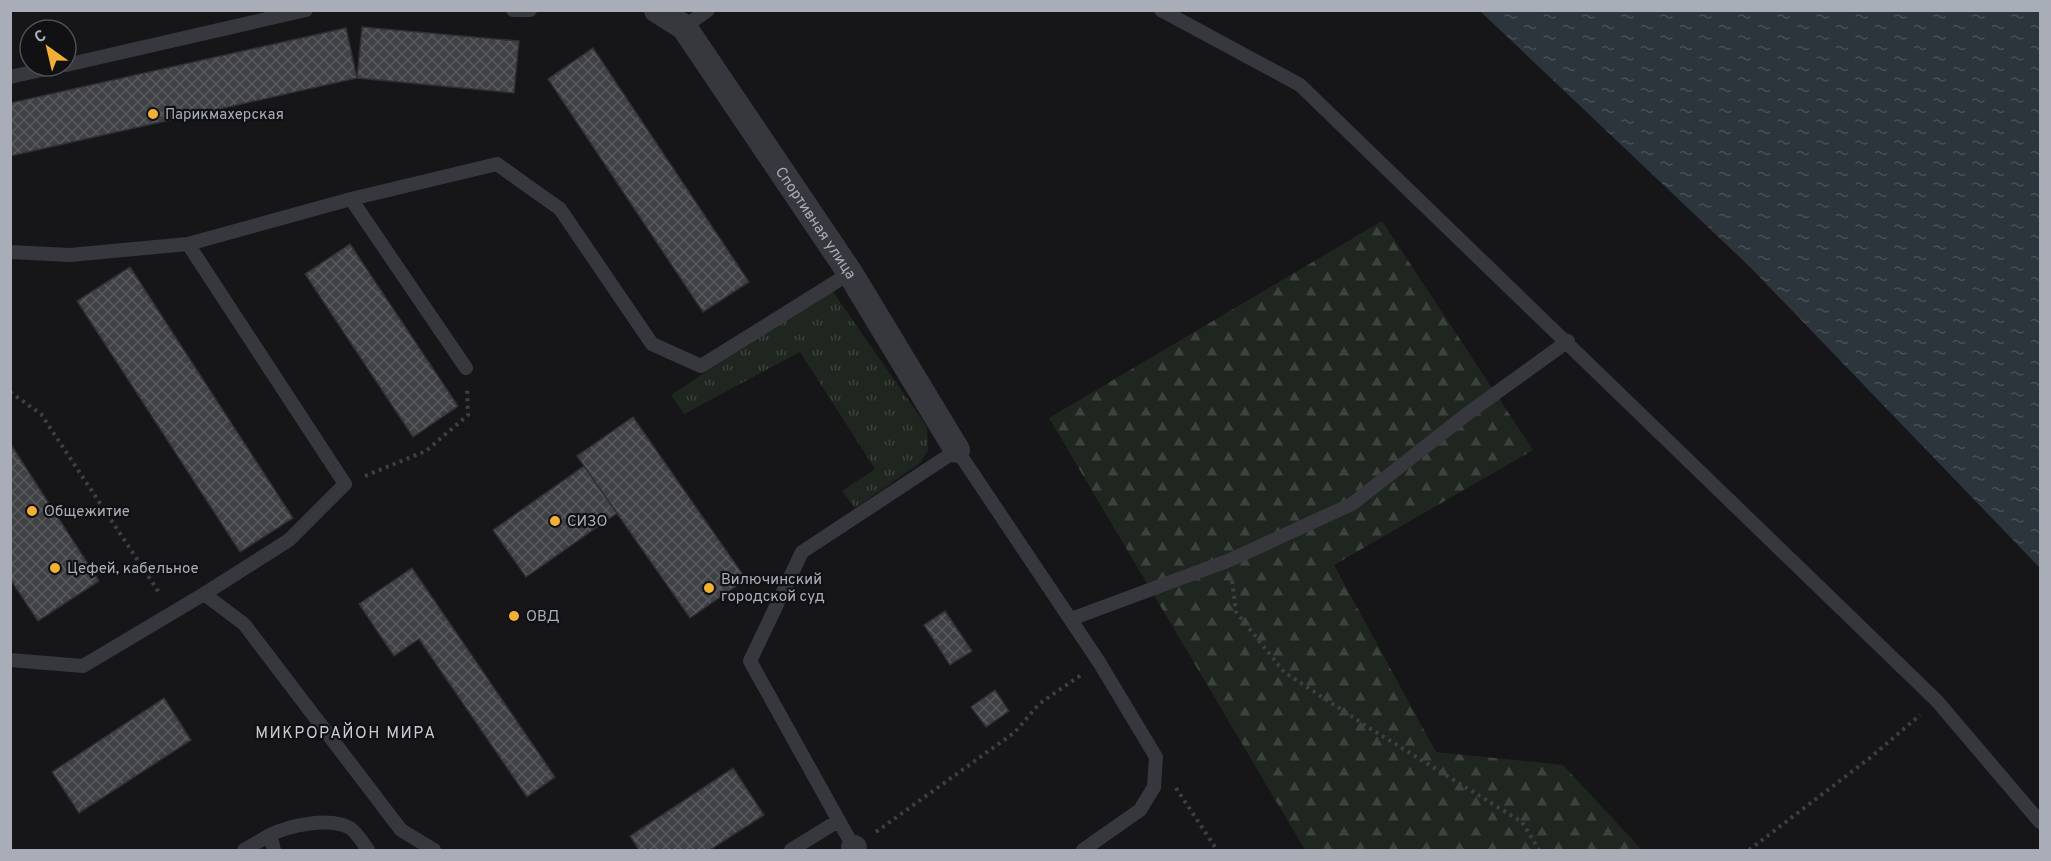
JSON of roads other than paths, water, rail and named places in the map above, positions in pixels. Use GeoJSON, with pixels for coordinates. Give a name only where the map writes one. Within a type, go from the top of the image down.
{"type":"FeatureCollection","features":[{"type":"Feature","properties":{"kind":"street","name":"Спортивная улица"},"geometry":{"type":"LineString","coordinates":[[657,10],[684,27],[850,273],[957,450]]}},
{"type":"Feature","properties":{"kind":"lane"},"geometry":{"type":"LineString","coordinates":[[78,61],[306,10]]}},
{"type":"Feature","properties":{"kind":"lane"},"geometry":{"type":"LineString","coordinates":[[513,10],[530,10]]}},
{"type":"Feature","properties":{"kind":"lane"},"geometry":{"type":"LineString","coordinates":[[684,27],[708,10]]}},
{"type":"Feature","properties":{"kind":"lane"},"geometry":{"type":"LineString","coordinates":[[1161,10],[1300,85],[1568,341],[1937,700],[2040,822]]}},
{"type":"Feature","properties":{"kind":"lane"},"geometry":{"type":"LineString","coordinates":[[10,252],[70,255],[188,244],[351,199],[497,164],[560,209],[652,344],[701,366],[850,273]]}},
{"type":"Feature","properties":{"kind":"lane"},"geometry":{"type":"LineString","coordinates":[[351,199],[466,368]]}},
{"type":"Feature","properties":{"kind":"lane"},"geometry":{"type":"LineString","coordinates":[[10,660],[83,666],[289,540],[345,484],[188,244]]}},
{"type":"Feature","properties":{"kind":"lane"},"geometry":{"type":"LineString","coordinates":[[1071,619],[1230,560],[1352,504],[1467,414],[1568,341]]}},
{"type":"Feature","properties":{"kind":"lane"},"geometry":{"type":"LineString","coordinates":[[854,849],[750,661],[802,552],[957,450],[1071,619],[1156,757],[1154,787],[1140,810],[1083,850]]}},
{"type":"Feature","properties":{"kind":"lane"},"geometry":{"type":"LineString","coordinates":[[204,594],[244,624],[401,830],[434,850]]}},
{"type":"Feature","properties":{"kind":"lane"},"geometry":{"type":"LineString","coordinates":[[791,850],[838,821]]}},
{"type":"Feature","properties":{"kind":"lane"},"geometry":{"type":"LineString","coordinates":[[244,850],[288,826],[328,822],[350,828],[368,850]]}},
{"type":"Feature","properties":{"kind":"lane"},"geometry":{"type":"LineString","coordinates":[[270,835],[274,850]]}},
{"type":"Feature","properties":{"kind":"water"},"geometry":{"type":"Polygon","coordinates":[[[1480,11],[2040,11],[2040,568],[1750,267],[1480,11]]]}},
{"type":"Feature","properties":{"kind":"place","name":"Парикмахерская"},"geometry":{"type":"Point","coordinates":[153,114]}},
{"type":"Feature","properties":{"kind":"place","name":"Общежитие"},"geometry":{"type":"Point","coordinates":[32,511]}},
{"type":"Feature","properties":{"kind":"place","name":"СИЗО"},"geometry":{"type":"Point","coordinates":[555,521]}},
{"type":"Feature","properties":{"kind":"place","name":"Цефей, кабельное"},"geometry":{"type":"Point","coordinates":[55,568]}},
{"type":"Feature","properties":{"kind":"place","name":"Вилючинский городской суд"},"geometry":{"type":"Point","coordinates":[709,588]}},
{"type":"Feature","properties":{"kind":"place","name":"ОВД"},"geometry":{"type":"Point","coordinates":[514,616]}},
{"type":"Feature","properties":{"kind":"district","name":"МИКРОРАЙОН МИРА"},"geometry":{"type":"Point","coordinates":[346,732]}}]}
